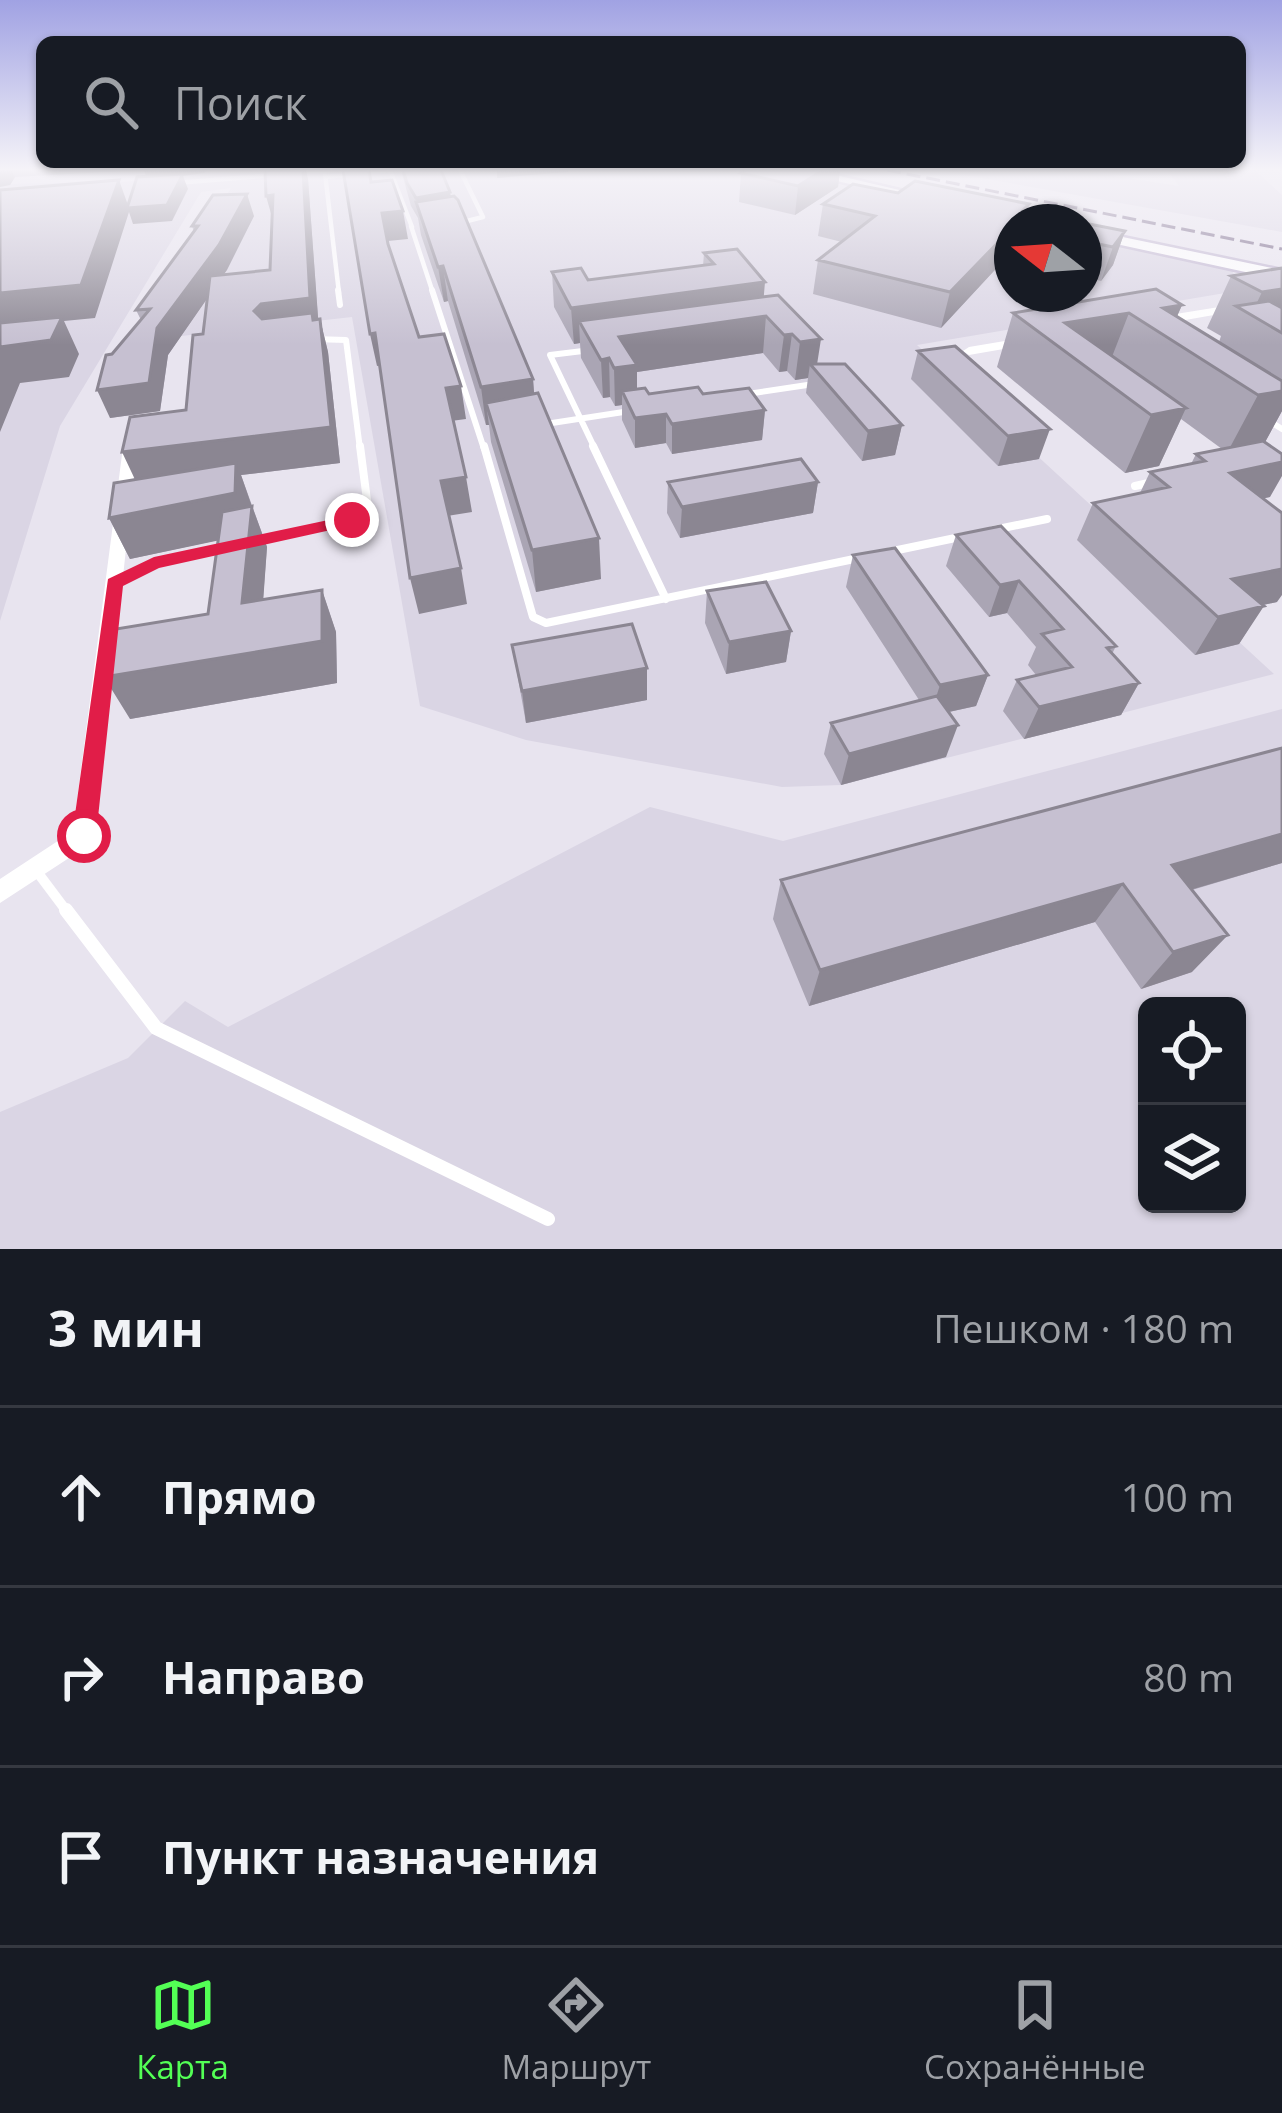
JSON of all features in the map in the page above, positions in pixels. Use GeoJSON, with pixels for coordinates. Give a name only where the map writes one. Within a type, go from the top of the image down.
{"type":"FeatureCollection","features":[{"type":"Feature","properties":{"kind":"street"},"geometry":{"type":"LineString","coordinates":[[1102,236],[1282,275]]}},
{"type":"Feature","properties":{"kind":"street"},"geometry":{"type":"LineString","coordinates":[[1149,322],[1282,300]]}},
{"type":"Feature","properties":{"kind":"street"},"geometry":{"type":"LineString","coordinates":[[969,351],[1036,340]]}},
{"type":"Feature","properties":{"kind":"street"},"geometry":{"type":"LineString","coordinates":[[0,892],[84,836],[133,427]]}},
{"type":"Feature","properties":{"kind":"lane"},"geometry":{"type":"LineString","coordinates":[[332,228],[340,304]]}},
{"type":"Feature","properties":{"kind":"lane"},"geometry":{"type":"LineString","coordinates":[[415,228],[533,617],[546,623],[1047,519]]}},
{"type":"Feature","properties":{"kind":"lane"},"geometry":{"type":"LineString","coordinates":[[114,583],[154,563],[352,520],[368,508],[346,340],[334,336],[293,341]]}},
{"type":"Feature","properties":{"kind":"lane"},"geometry":{"type":"LineString","coordinates":[[594,349],[550,356],[666,599]]}},
{"type":"Feature","properties":{"kind":"lane"},"geometry":{"type":"LineString","coordinates":[[736,396],[826,382]]}},
{"type":"Feature","properties":{"kind":"lane"},"geometry":{"type":"LineString","coordinates":[[520,428],[647,409]]}},
{"type":"Feature","properties":{"kind":"lane"},"geometry":{"type":"LineString","coordinates":[[1263,416],[1282,429]]}},
{"type":"Feature","properties":{"kind":"lane"},"geometry":{"type":"LineString","coordinates":[[480,434],[500,431]]}},
{"type":"Feature","properties":{"kind":"lane"},"geometry":{"type":"LineString","coordinates":[[1135,486],[1156,481]]}},
{"type":"Feature","properties":{"kind":"lane"},"geometry":{"type":"LineString","coordinates":[[35,869],[156,1028],[548,1219]]}},
{"type":"Feature","properties":{"kind":"shaded area"},"geometry":{"type":"Polygon","coordinates":[[[0,228],[179,228],[60,426],[0,621],[0,228]]]}},
{"type":"Feature","properties":{"kind":"shaded area"},"geometry":{"type":"Polygon","coordinates":[[[206,228],[994,228],[994,312],[1102,312],[1102,241],[1231,269],[1243,290],[917,345],[1274,674],[841,785],[782,787],[526,740],[420,706],[352,317],[136,341],[206,228]]]}},
{"type":"Feature","properties":{"kind":"shaded area"},"geometry":{"type":"Polygon","coordinates":[[[1282,709],[1282,1249],[0,1249],[0,1112],[128,1058],[185,1001],[228,1027],[650,807],[783,841],[1282,709]]]}},
{"type":"Feature","properties":{"kind":"building"},"geometry":{"type":"Polygon","coordinates":[[[0,228],[102,228],[81,285],[0,293],[0,228]]]}},
{"type":"Feature","properties":{"kind":"building"},"geometry":{"type":"Polygon","coordinates":[[[196,228],[228,228],[157,328],[149,383],[97,390],[106,355],[112,354],[150,309],[136,310],[196,228]]]}},
{"type":"Feature","properties":{"kind":"building"},"geometry":{"type":"Polygon","coordinates":[[[272,228],[306,228],[310,298],[261,304],[254,311],[262,319],[312,313],[313,320],[320,319],[331,427],[122,452],[130,417],[186,410],[193,335],[203,334],[210,276],[270,270],[272,228]]]}},
{"type":"Feature","properties":{"kind":"building"},"geometry":{"type":"Polygon","coordinates":[[[353,228],[385,228],[419,337],[444,334],[461,386],[446,388],[466,477],[441,481],[461,568],[410,578],[375,333],[370,334],[353,228]]]}},
{"type":"Feature","properties":{"kind":"building"},"geometry":{"type":"Polygon","coordinates":[[[425,228],[470,228],[533,379],[481,387],[443,266],[438,267],[425,228]]]}},
{"type":"Feature","properties":{"kind":"building"},"geometry":{"type":"Polygon","coordinates":[[[859,228],[994,228],[994,247],[950,292],[818,260],[859,228]]]}},
{"type":"Feature","properties":{"kind":"building"},"geometry":{"type":"Polygon","coordinates":[[[1102,228],[1125,231],[1113,247],[1102,245],[1102,228]]]}},
{"type":"Feature","properties":{"kind":"building"},"geometry":{"type":"Polygon","coordinates":[[[737,249],[765,282],[571,308],[552,272],[581,268],[588,280],[714,264],[704,253],[737,249]]]}},
{"type":"Feature","properties":{"kind":"building"},"geometry":{"type":"Polygon","coordinates":[[[1282,268],[1282,289],[1262,292],[1231,276],[1282,268]]]}},
{"type":"Feature","properties":{"kind":"building"},"geometry":{"type":"Polygon","coordinates":[[[1156,289],[1182,305],[1163,308],[1282,381],[1282,391],[1258,395],[1129,313],[1065,323],[1186,408],[1151,415],[1013,313],[1102,312],[1102,298],[1156,289]]]}},
{"type":"Feature","properties":{"kind":"building"},"geometry":{"type":"Polygon","coordinates":[[[778,295],[821,339],[800,342],[792,334],[784,335],[766,316],[619,337],[637,365],[614,368],[609,358],[601,360],[579,321],[778,295]]]}},
{"type":"Feature","properties":{"kind":"building"},"geometry":{"type":"Polygon","coordinates":[[[1269,301],[1282,308],[1282,333],[1236,306],[1269,301]]]}},
{"type":"Feature","properties":{"kind":"building"},"geometry":{"type":"Polygon","coordinates":[[[62,317],[51,340],[0,347],[0,323],[62,317]]]}},
{"type":"Feature","properties":{"kind":"building"},"geometry":{"type":"Polygon","coordinates":[[[955,346],[1050,429],[1008,436],[918,351],[955,346]]]}},
{"type":"Feature","properties":{"kind":"building"},"geometry":{"type":"Polygon","coordinates":[[[810,364],[845,364],[902,425],[868,431],[810,364]]]}},
{"type":"Feature","properties":{"kind":"building"},"geometry":{"type":"Polygon","coordinates":[[[698,387],[703,394],[749,388],[765,410],[672,424],[666,414],[635,418],[622,391],[645,388],[649,394],[698,387]]]}},
{"type":"Feature","properties":{"kind":"building"},"geometry":{"type":"Polygon","coordinates":[[[538,393],[599,538],[532,550],[486,403],[538,393]]]}},
{"type":"Feature","properties":{"kind":"building"},"geometry":{"type":"Polygon","coordinates":[[[1263,441],[1282,454],[1282,462],[1230,473],[1282,513],[1282,569],[1232,579],[1264,606],[1218,617],[1093,503],[1169,487],[1150,472],[1205,461],[1196,454],[1263,441]]]}},
{"type":"Feature","properties":{"kind":"building"},"geometry":{"type":"Polygon","coordinates":[[[801,459],[818,482],[682,507],[668,482],[801,459]]]}},
{"type":"Feature","properties":{"kind":"building"},"geometry":{"type":"Polygon","coordinates":[[[236,463],[235,493],[109,518],[114,483],[236,463]]]}},
{"type":"Feature","properties":{"kind":"building"},"geometry":{"type":"Polygon","coordinates":[[[252,506],[242,603],[322,590],[322,641],[104,677],[116,629],[208,614],[222,512],[252,506]]]}},
{"type":"Feature","properties":{"kind":"building"},"geometry":{"type":"Polygon","coordinates":[[[1001,526],[1116,646],[1107,648],[1139,683],[1039,707],[1017,680],[1072,667],[1042,634],[1063,629],[1019,581],[1000,585],[956,535],[1001,526]]]}},
{"type":"Feature","properties":{"kind":"building"},"geometry":{"type":"Polygon","coordinates":[[[895,548],[988,675],[940,685],[853,555],[895,548]]]}},
{"type":"Feature","properties":{"kind":"building"},"geometry":{"type":"Polygon","coordinates":[[[766,582],[791,631],[729,642],[707,591],[766,582]]]}},
{"type":"Feature","properties":{"kind":"building"},"geometry":{"type":"Polygon","coordinates":[[[632,624],[647,668],[522,691],[512,645],[632,624]]]}},
{"type":"Feature","properties":{"kind":"building"},"geometry":{"type":"Polygon","coordinates":[[[937,696],[958,725],[849,754],[831,723],[937,696]]]}},
{"type":"Feature","properties":{"kind":"building"},"geometry":{"type":"Polygon","coordinates":[[[1282,748],[1282,834],[1172,865],[1228,935],[1173,952],[1123,884],[820,970],[781,880],[1282,748]]]}},
{"type":"Feature","properties":{"kind":"railway"},"geometry":{"type":"LineString","coordinates":[[1178,228],[1282,249]]}},
{"type":"Feature","properties":{"kind":"route"},"geometry":{"type":"LineString","coordinates":[[84,836],[114,583],[154,563],[352,520]]}}]}
